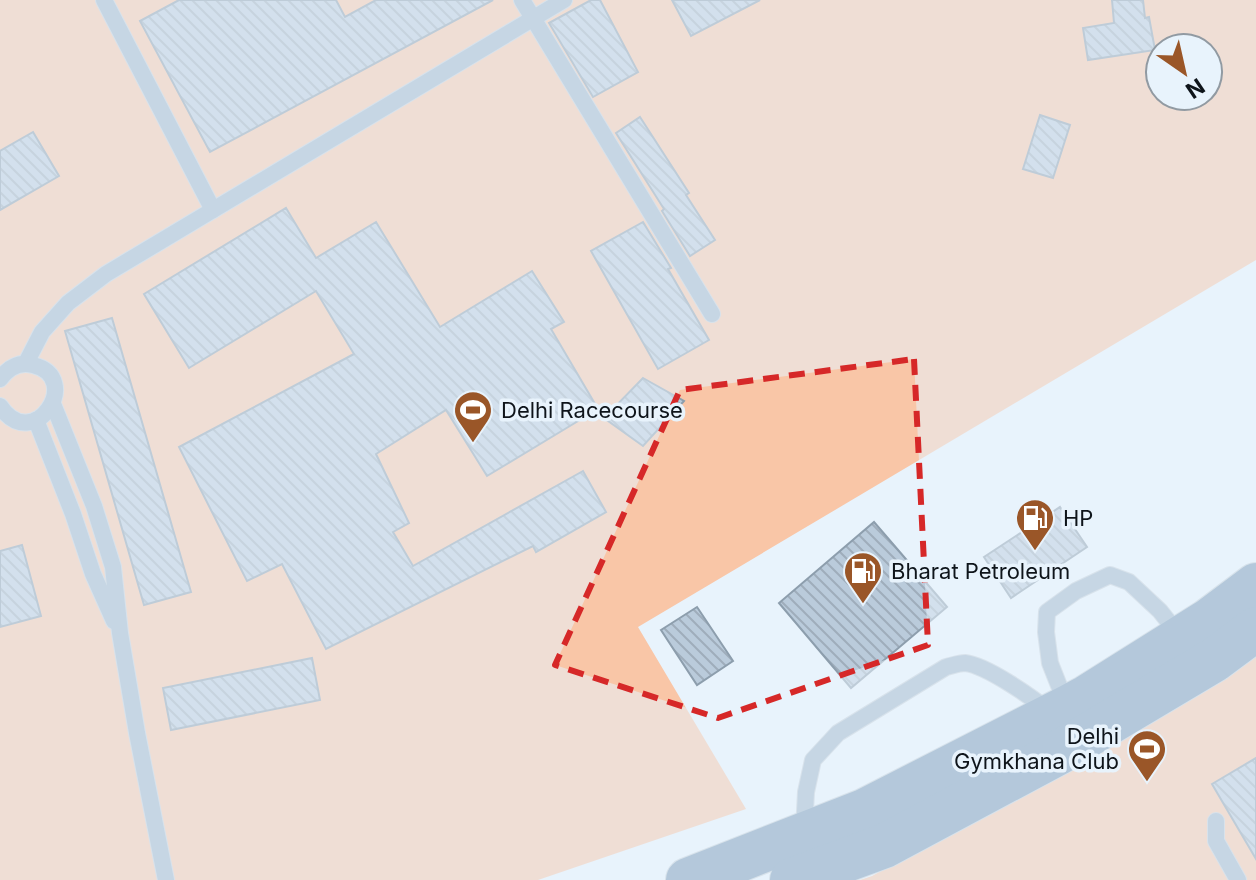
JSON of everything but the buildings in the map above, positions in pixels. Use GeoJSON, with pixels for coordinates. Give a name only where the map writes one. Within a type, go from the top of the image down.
{"type":"FeatureCollection","features":[{"type":"Feature","properties":{"kind":"main road"},"geometry":{"type":"LineString","coordinates":[[688,880],[864,811],[1061,711],[1208,621],[1256,585]]}},
{"type":"Feature","properties":{"kind":"main road"},"geometry":{"type":"LineString","coordinates":[[792,880],[884,846],[1058,753],[1214,660],[1256,629]]}},
{"type":"Feature","properties":{"kind":"lane"},"geometry":{"type":"LineString","coordinates":[[104,0],[213,210]]}},
{"type":"Feature","properties":{"kind":"lane"},"geometry":{"type":"LineString","coordinates":[[522,0],[712,314]]}},
{"type":"Feature","properties":{"kind":"lane"},"geometry":{"type":"LineString","coordinates":[[26,363],[42,332],[68,303],[106,274],[564,0]]}},
{"type":"Feature","properties":{"kind":"lane"},"geometry":{"type":"LineString","coordinates":[[0,406],[14,420],[36,420],[46,414],[53,404],[55,393],[47,372],[37,366],[26,363],[2,375]]}},
{"type":"Feature","properties":{"kind":"lane"},"geometry":{"type":"LineString","coordinates":[[53,404],[89,494],[113,567],[120,633],[166,880]]}},
{"type":"Feature","properties":{"kind":"lane"},"geometry":{"type":"LineString","coordinates":[[36,420],[93,574],[120,633]]}},
{"type":"Feature","properties":{"kind":"lane"},"geometry":{"type":"LineString","coordinates":[[1061,711],[1050,663],[1047,612],[1076,591],[1110,575],[1129,582],[1160,611],[1181,638]]}},
{"type":"Feature","properties":{"kind":"lane"},"geometry":{"type":"LineString","coordinates":[[804,836],[806,792],[813,760],[838,733],[946,667],[964,663],[980,668],[1061,711]]}},
{"type":"Feature","properties":{"kind":"lane"},"geometry":{"type":"LineString","coordinates":[[1216,821],[1216,841],[1238,880]]}},
{"type":"Feature","properties":{"kind":"highlighted area"},"geometry":{"type":"Polygon","coordinates":[[[914,359],[928,645],[718,718],[555,665],[680,390],[914,359]]]}},
{"type":"Feature","properties":{"kind":"shaded area","name":"Delhi Racecourse"},"geometry":{"type":"Polygon","coordinates":[[[0,0],[1256,0],[1256,260],[638,627],[746,809],[538,880],[0,880],[0,0]]]}},
{"type":"Feature","properties":{"kind":"shaded area","name":"Delhi Gymkhana Club"},"geometry":{"type":"Polygon","coordinates":[[[1256,651],[1256,880],[860,880],[1205,690],[1256,651]]]}},
{"type":"Feature","properties":{"kind":"place","name":"Delhi Racecourse"},"geometry":{"type":"Point","coordinates":[473,444]}},
{"type":"Feature","properties":{"kind":"place","name":"HP"},"geometry":{"type":"Point","coordinates":[1035,552]}},
{"type":"Feature","properties":{"kind":"place","name":"Bharat Petroleum"},"geometry":{"type":"Point","coordinates":[863,605]}},
{"type":"Feature","properties":{"kind":"place","name":"Delhi Gymkhana Club"},"geometry":{"type":"Point","coordinates":[1147,783]}}]}
